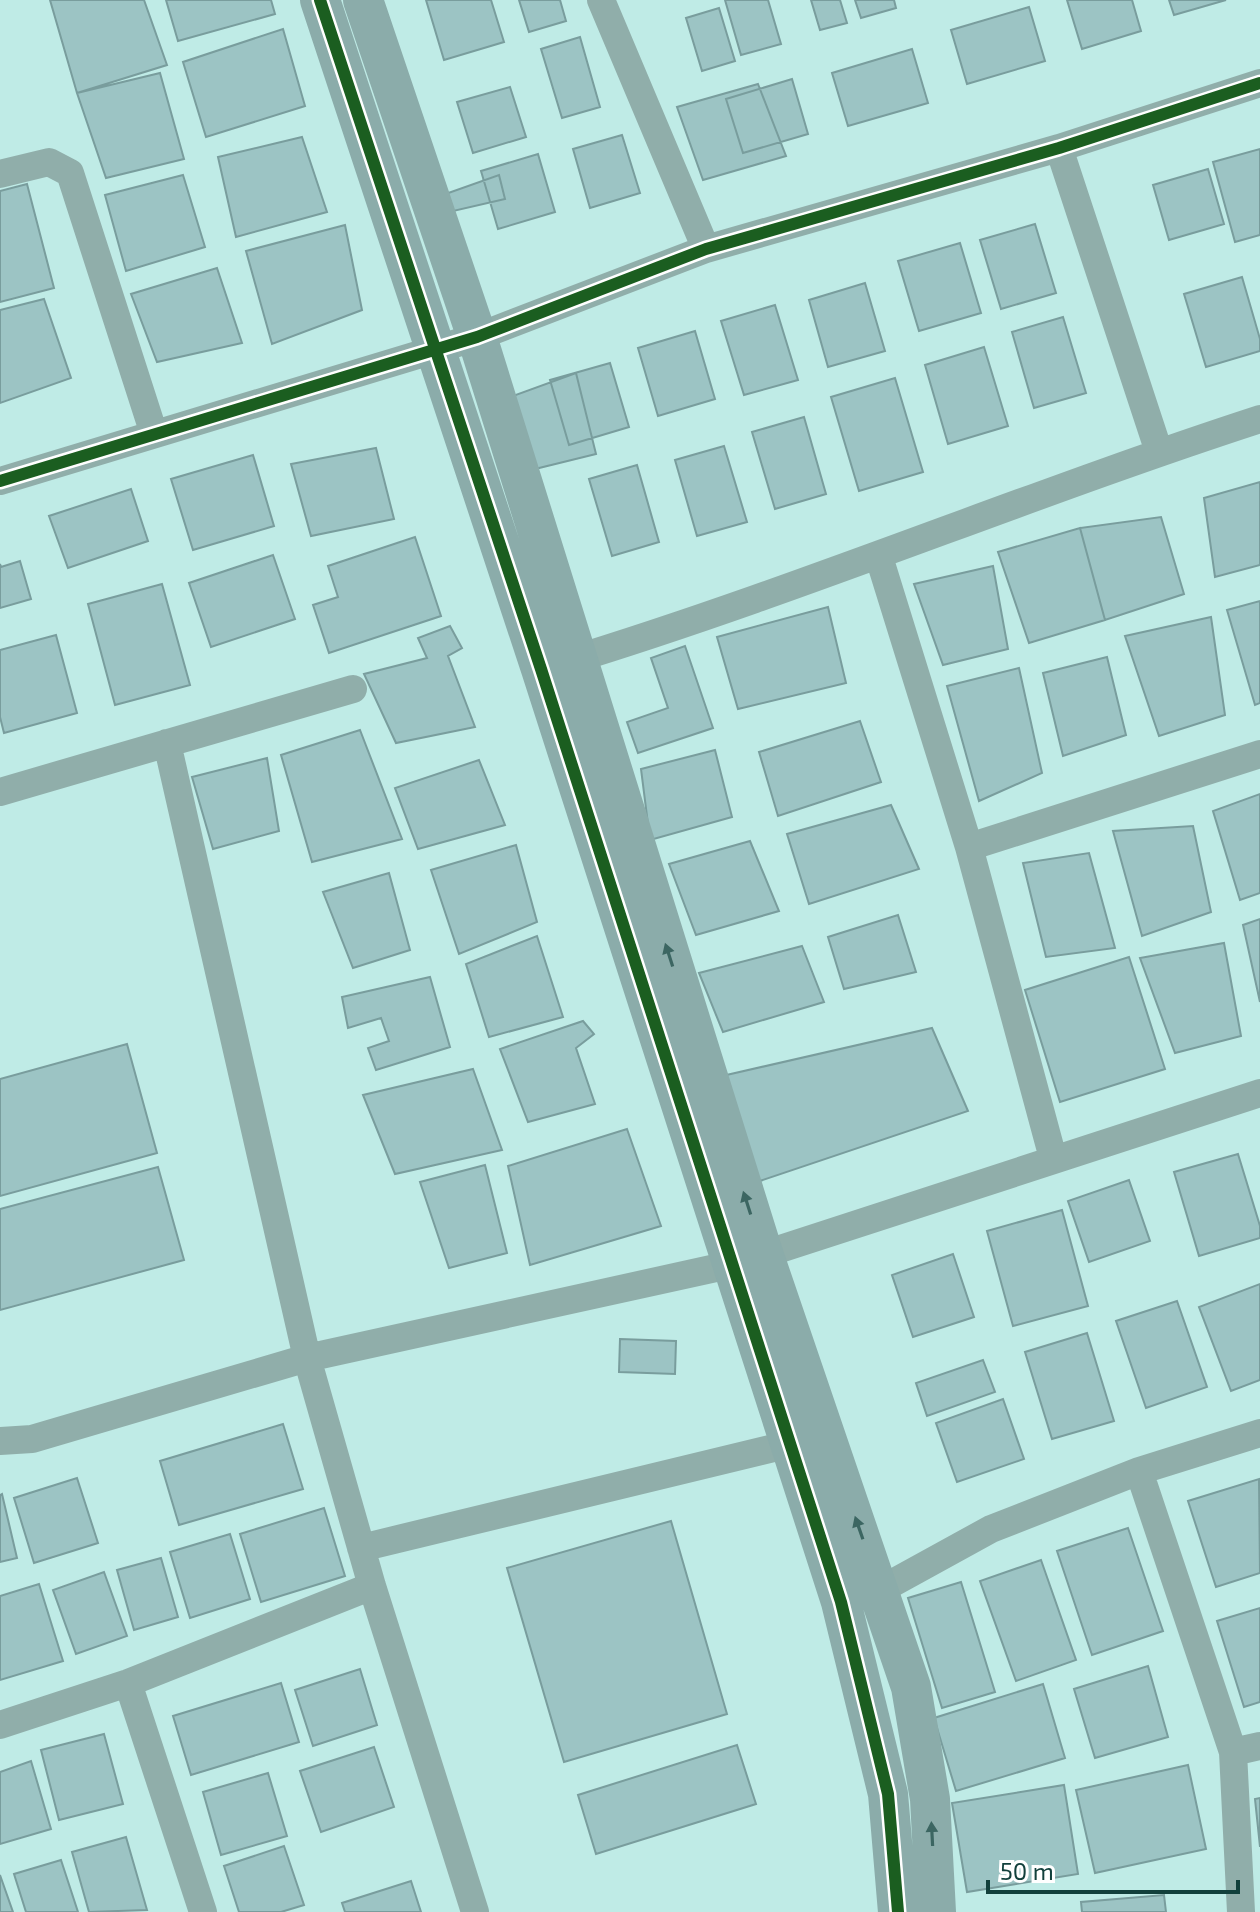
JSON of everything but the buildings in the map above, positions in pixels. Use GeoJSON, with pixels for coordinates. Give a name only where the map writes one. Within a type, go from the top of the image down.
{"type":"FeatureCollection","features":[{"type":"Feature","properties":{"kind":"street"},"geometry":{"type":"LineString","coordinates":[[320,0],[436,348],[558,664],[748,1259],[789,1446],[841,1602],[888,1794],[898,1912]]}},
{"type":"Feature","properties":{"kind":"street"},"geometry":{"type":"LineString","coordinates":[[363,0],[477,337],[558,664]]}},
{"type":"Feature","properties":{"kind":"street"},"geometry":{"type":"LineString","coordinates":[[601,0],[706,249]]}},
{"type":"Feature","properties":{"kind":"street"},"geometry":{"type":"LineString","coordinates":[[0,481],[477,337],[706,249],[1059,148],[1260,83]]}},
{"type":"Feature","properties":{"kind":"street"},"geometry":{"type":"LineString","coordinates":[[1059,148],[1159,452]]}},
{"type":"Feature","properties":{"kind":"street"},"geometry":{"type":"LineString","coordinates":[[0,174],[49,162],[70,173],[154,434]]}},
{"type":"Feature","properties":{"kind":"street"},"geometry":{"type":"LineString","coordinates":[[558,664],[879,557],[1159,452],[1260,419]]}},
{"type":"Feature","properties":{"kind":"street"},"geometry":{"type":"LineString","coordinates":[[879,557],[969,847],[1053,1158]]}},
{"type":"Feature","properties":{"kind":"street"},"geometry":{"type":"LineString","coordinates":[[0,792],[353,689]]}},
{"type":"Feature","properties":{"kind":"street"},"geometry":{"type":"LineString","coordinates":[[167,743],[307,1358],[372,1586],[475,1912]]}},
{"type":"Feature","properties":{"kind":"street"},"geometry":{"type":"LineString","coordinates":[[969,847],[1260,754]]}},
{"type":"Feature","properties":{"kind":"street"},"geometry":{"type":"LineString","coordinates":[[0,1441],[32,1439],[307,1358],[748,1259],[1260,1093]]}},
{"type":"Feature","properties":{"kind":"street"},"geometry":{"type":"LineString","coordinates":[[748,1259],[827,1435],[911,1687],[930,1799],[936,1912]]}},
{"type":"Feature","properties":{"kind":"street"},"geometry":{"type":"LineString","coordinates":[[841,1602],[880,1590],[991,1529],[1139,1471],[1260,1433]]}},
{"type":"Feature","properties":{"kind":"street"},"geometry":{"type":"LineString","coordinates":[[361,1548],[827,1435]]}},
{"type":"Feature","properties":{"kind":"street"},"geometry":{"type":"LineString","coordinates":[[1139,1471],[1246,1749],[1241,1912]]}},
{"type":"Feature","properties":{"kind":"street"},"geometry":{"type":"LineString","coordinates":[[0,1725],[128,1683],[372,1586]]}},
{"type":"Feature","properties":{"kind":"street"},"geometry":{"type":"LineString","coordinates":[[128,1683],[203,1912]]}},
{"type":"Feature","properties":{"kind":"cycle path"},"geometry":{"type":"LineString","coordinates":[[320,0],[541,669],[841,1602],[888,1794],[898,1912]]}},
{"type":"Feature","properties":{"kind":"cycle path"},"geometry":{"type":"LineString","coordinates":[[0,481],[477,337],[706,249],[1059,148],[1260,83]]}}]}
